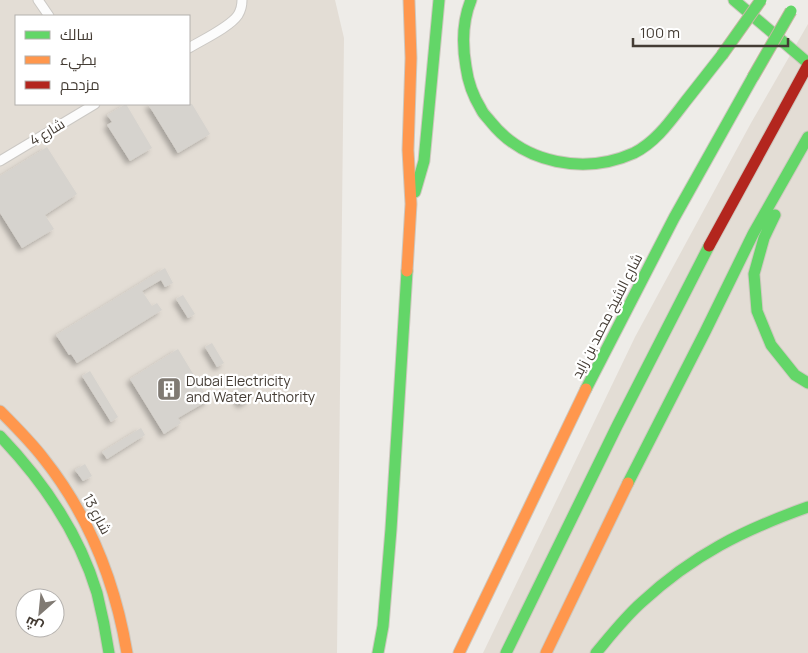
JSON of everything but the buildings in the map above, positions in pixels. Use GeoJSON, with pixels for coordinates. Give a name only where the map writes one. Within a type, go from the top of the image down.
{"type":"FeatureCollection","features":[{"type":"Feature","properties":{"kind":"main road"},"geometry":{"type":"LineString","coordinates":[[378,653],[383,626],[391,529],[411,204],[408,150],[409,0]]}},
{"type":"Feature","properties":{"kind":"main road"},"geometry":{"type":"LineString","coordinates":[[411,204],[424,161],[439,0]]}},
{"type":"Feature","properties":{"kind":"main road"},"geometry":{"type":"LineString","coordinates":[[471,0],[464,23],[462,43],[464,62],[468,82],[475,100],[485,117],[510,142],[537,156],[569,165],[603,163],[619,158],[642,148],[662,132],[722,56],[761,0]]}},
{"type":"Feature","properties":{"kind":"main road"},"geometry":{"type":"LineString","coordinates":[[506,653],[644,371],[698,266],[808,64],[734,0]]}},
{"type":"Feature","properties":{"kind":"main road","name":"شارع الشيخ محمد بن زايد"},"geometry":{"type":"LineString","coordinates":[[459,653],[544,475],[659,246],[798,0]]}},
{"type":"Feature","properties":{"kind":"main road"},"geometry":{"type":"LineString","coordinates":[[808,138],[804,159],[764,238],[754,274],[757,311],[771,345],[795,375],[808,383]]}},
{"type":"Feature","properties":{"kind":"main road"},"geometry":{"type":"LineString","coordinates":[[546,653],[608,523],[705,332],[752,234],[808,138]]}},
{"type":"Feature","properties":{"kind":"main road","name":"شارع 13"},"geometry":{"type":"LineString","coordinates":[[0,411],[49,464],[84,517],[110,579],[121,620],[127,653]]}},
{"type":"Feature","properties":{"kind":"main road"},"geometry":{"type":"LineString","coordinates":[[0,436],[31,470],[67,522],[93,580],[102,611],[109,653]]}},
{"type":"Feature","properties":{"kind":"main road"},"geometry":{"type":"LineString","coordinates":[[596,653],[638,605],[670,577],[693,561],[743,531],[808,507]]}},
{"type":"Feature","properties":{"kind":"street"},"geometry":{"type":"LineString","coordinates":[[38,0],[47,15]]}},
{"type":"Feature","properties":{"kind":"street"},"geometry":{"type":"LineString","coordinates":[[190,47],[232,22],[242,7],[242,0]]}},
{"type":"Feature","properties":{"kind":"street","name":"شارع 4"},"geometry":{"type":"LineString","coordinates":[[0,161],[92,105]]}},
{"type":"Feature","properties":{"kind":"shaded area"},"geometry":{"type":"Polygon","coordinates":[[[0,0],[335,0],[344,38],[337,653],[0,653],[0,0]]]}},
{"type":"Feature","properties":{"kind":"shaded area"},"geometry":{"type":"Polygon","coordinates":[[[808,24],[808,653],[483,653],[635,337],[751,123],[808,24]]]}},
{"type":"Feature","properties":{"kind":"traffic: fast"},"geometry":{"type":"LineString","coordinates":[[415,192],[424,161],[439,0]]}},
{"type":"Feature","properties":{"kind":"traffic: fast"},"geometry":{"type":"LineString","coordinates":[[471,0],[464,25],[464,50],[468,78],[478,104],[484,114],[504,136],[538,156],[556,161],[576,164],[596,163],[615,160],[643,148],[664,128],[722,55]]}},
{"type":"Feature","properties":{"kind":"traffic: fast"},"geometry":{"type":"LineString","coordinates":[[734,0],[808,63]]}},
{"type":"Feature","properties":{"kind":"traffic: fast"},"geometry":{"type":"LineString","coordinates":[[722,55],[761,0]]}},
{"type":"Feature","properties":{"kind":"traffic: fast"},"geometry":{"type":"LineString","coordinates":[[753,77],[791,11]]}},
{"type":"Feature","properties":{"kind":"traffic: fast"},"geometry":{"type":"LineString","coordinates":[[586,389],[674,218],[753,77]]}},
{"type":"Feature","properties":{"kind":"traffic: fast"},"geometry":{"type":"LineString","coordinates":[[628,483],[753,234],[808,137]]}},
{"type":"Feature","properties":{"kind":"traffic: fast"},"geometry":{"type":"LineString","coordinates":[[775,215],[764,238],[754,274],[757,311],[771,345],[795,375],[808,383]]}},
{"type":"Feature","properties":{"kind":"traffic: fast"},"geometry":{"type":"LineString","coordinates":[[506,653],[617,426],[709,246]]}},
{"type":"Feature","properties":{"kind":"traffic: fast"},"geometry":{"type":"LineString","coordinates":[[378,653],[383,626],[391,529],[407,271]]}},
{"type":"Feature","properties":{"kind":"traffic: fast"},"geometry":{"type":"LineString","coordinates":[[0,436],[31,471],[70,529],[97,593],[109,653]]}},
{"type":"Feature","properties":{"kind":"traffic: fast"},"geometry":{"type":"LineString","coordinates":[[596,653],[636,608],[661,585],[700,557],[740,535],[808,507]]}},
{"type":"Feature","properties":{"kind":"traffic: slow"},"geometry":{"type":"LineString","coordinates":[[407,271],[411,204],[408,150],[411,58],[409,0]]}},
{"type":"Feature","properties":{"kind":"traffic: slow"},"geometry":{"type":"LineString","coordinates":[[459,653],[586,389]]}},
{"type":"Feature","properties":{"kind":"traffic: slow"},"geometry":{"type":"LineString","coordinates":[[0,411],[44,459],[75,504],[108,575],[122,626],[127,653]]}},
{"type":"Feature","properties":{"kind":"traffic: slow"},"geometry":{"type":"LineString","coordinates":[[546,653],[628,483]]}},
{"type":"Feature","properties":{"kind":"traffic: jam"},"geometry":{"type":"LineString","coordinates":[[709,246],[808,65]]}},
{"type":"Feature","properties":{"kind":"place","name":"Dubai Electricity and Water Authority"},"geometry":{"type":"Point","coordinates":[169,389]}}]}
